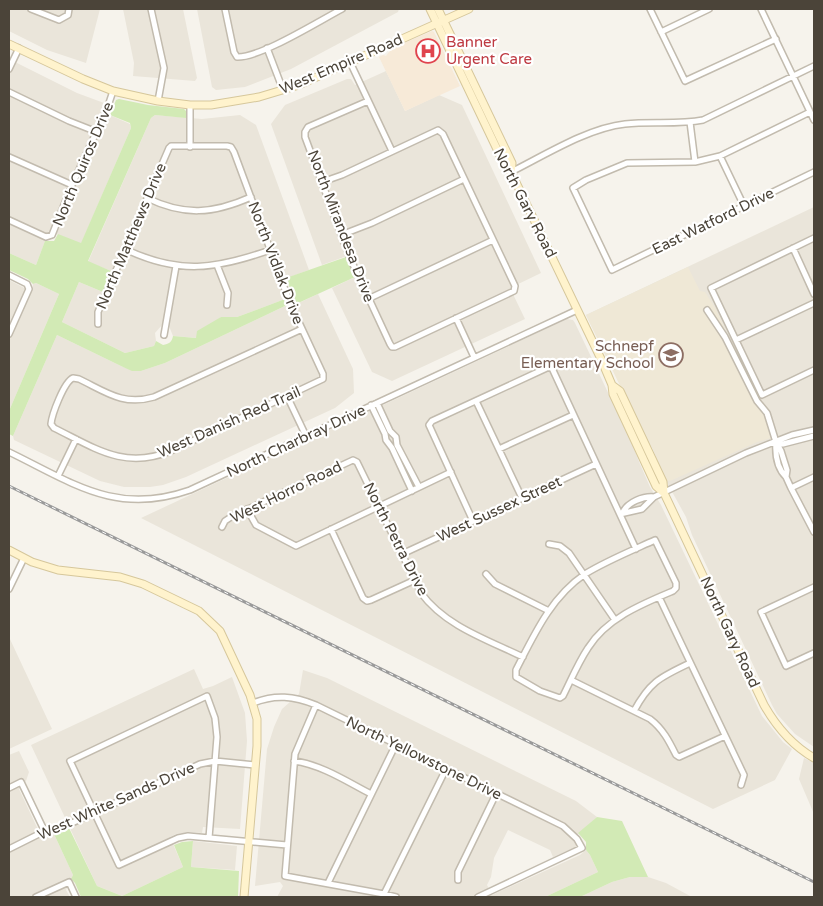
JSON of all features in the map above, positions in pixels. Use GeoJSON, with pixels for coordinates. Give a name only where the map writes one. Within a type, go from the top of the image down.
{"type":"FeatureCollection","features":[{"type":"Feature","properties":{"kind":"main road"},"geometry":{"type":"LineString","coordinates":[[430,9],[440,20]]}},
{"type":"Feature","properties":{"kind":"main road","name":"North Gary Road"},"geometry":{"type":"LineString","coordinates":[[438,9],[440,20],[506,168],[511,172],[612,385],[612,394],[656,486],[664,493],[768,712],[783,732],[806,754],[814,758]]}},
{"type":"Feature","properties":{"kind":"main road"},"geometry":{"type":"LineString","coordinates":[[440,20],[458,9]]}},
{"type":"Feature","properties":{"kind":"main road"},"geometry":{"type":"LineString","coordinates":[[440,20],[450,18],[469,9]]}},
{"type":"Feature","properties":{"kind":"main road","name":"West Empire Road"},"geometry":{"type":"LineString","coordinates":[[9,44],[113,91],[158,102],[190,105],[211,104],[235,102],[283,90],[350,62],[440,20]]}},
{"type":"Feature","properties":{"kind":"main road","name":"North Gary Road"},"geometry":{"type":"LineString","coordinates":[[440,20],[461,55],[512,163],[511,172]]}},
{"type":"Feature","properties":{"kind":"main road"},"geometry":{"type":"LineString","coordinates":[[9,550],[24,558],[64,571],[120,577],[153,588],[199,611],[216,626],[223,636],[253,702],[257,726],[244,897]]}},
{"type":"Feature","properties":{"kind":"street"},"geometry":{"type":"LineString","coordinates":[[31,9],[59,20],[68,15],[69,9]]}},
{"type":"Feature","properties":{"kind":"street"},"geometry":{"type":"LineString","coordinates":[[151,9],[164,68],[158,102]]}},
{"type":"Feature","properties":{"kind":"street"},"geometry":{"type":"LineString","coordinates":[[225,9],[234,52],[237,57],[244,57],[267,48],[342,9]]}},
{"type":"Feature","properties":{"kind":"street"},"geometry":{"type":"LineString","coordinates":[[650,9],[685,82],[776,39]]}},
{"type":"Feature","properties":{"kind":"street"},"geometry":{"type":"LineString","coordinates":[[661,32],[709,9]]}},
{"type":"Feature","properties":{"kind":"street"},"geometry":{"type":"LineString","coordinates":[[761,9],[814,120]]}},
{"type":"Feature","properties":{"kind":"street"},"geometry":{"type":"LineString","coordinates":[[9,69],[19,48]]}},
{"type":"Feature","properties":{"kind":"street"},"geometry":{"type":"LineString","coordinates":[[267,48],[283,90]]}},
{"type":"Feature","properties":{"kind":"street"},"geometry":{"type":"LineString","coordinates":[[350,62],[392,151]]}},
{"type":"Feature","properties":{"kind":"street"},"geometry":{"type":"LineString","coordinates":[[511,172],[602,129],[626,124],[703,120],[814,66]]}},
{"type":"Feature","properties":{"kind":"street","name":"North Quiros Drive"},"geometry":{"type":"LineString","coordinates":[[9,220],[46,237],[53,234],[113,91]]}},
{"type":"Feature","properties":{"kind":"street"},"geometry":{"type":"LineString","coordinates":[[9,92],[68,121],[97,132]]}},
{"type":"Feature","properties":{"kind":"street","name":"North Mirandesa Drive"},"geometry":{"type":"LineString","coordinates":[[368,101],[308,127],[305,132],[341,234],[368,299],[392,346],[395,347],[456,318]]}},
{"type":"Feature","properties":{"kind":"street"},"geometry":{"type":"LineString","coordinates":[[190,105],[190,147]]}},
{"type":"Feature","properties":{"kind":"street"},"geometry":{"type":"LineString","coordinates":[[690,122],[695,162],[720,156],[810,112]]}},
{"type":"Feature","properties":{"kind":"street"},"geometry":{"type":"LineString","coordinates":[[322,182],[438,130],[443,134],[515,286],[514,291],[456,318],[474,357]]}},
{"type":"Feature","properties":{"kind":"street","name":"North Matthews Drive"},"geometry":{"type":"LineString","coordinates":[[98,324],[98,312],[169,148],[171,146],[190,147]]}},
{"type":"Feature","properties":{"kind":"street","name":"North Vidlak Drive"},"geometry":{"type":"LineString","coordinates":[[190,147],[231,147],[234,152],[270,250],[302,329],[323,374],[323,379]]}},
{"type":"Feature","properties":{"kind":"street"},"geometry":{"type":"LineString","coordinates":[[720,156],[744,206]]}},
{"type":"Feature","properties":{"kind":"street"},"geometry":{"type":"LineString","coordinates":[[9,157],[72,185]]}},
{"type":"Feature","properties":{"kind":"street","name":"East Watford Drive"},"geometry":{"type":"LineString","coordinates":[[695,162],[627,163],[586,180],[573,188],[612,270],[814,172]]}},
{"type":"Feature","properties":{"kind":"street"},"geometry":{"type":"LineString","coordinates":[[341,234],[372,222],[464,179]]}},
{"type":"Feature","properties":{"kind":"street"},"geometry":{"type":"LineString","coordinates":[[147,198],[173,209],[198,212],[228,207],[251,197]]}},
{"type":"Feature","properties":{"kind":"street"},"geometry":{"type":"LineString","coordinates":[[814,238],[711,288],[762,395],[814,370]]}},
{"type":"Feature","properties":{"kind":"street"},"geometry":{"type":"LineString","coordinates":[[368,299],[493,240]]}},
{"type":"Feature","properties":{"kind":"street"},"geometry":{"type":"LineString","coordinates":[[793,248],[814,294]]}},
{"type":"Feature","properties":{"kind":"street"},"geometry":{"type":"LineString","coordinates":[[125,249],[147,258],[176,266],[192,267],[217,266],[240,261],[270,250]]}},
{"type":"Feature","properties":{"kind":"street"},"geometry":{"type":"LineString","coordinates":[[164,335],[176,266]]}},
{"type":"Feature","properties":{"kind":"street"},"geometry":{"type":"LineString","coordinates":[[217,266],[228,293],[228,305]]}},
{"type":"Feature","properties":{"kind":"street"},"geometry":{"type":"LineString","coordinates":[[9,275],[27,284],[29,287],[9,334]]}},
{"type":"Feature","properties":{"kind":"street"},"geometry":{"type":"LineString","coordinates":[[736,340],[814,303]]}},
{"type":"Feature","properties":{"kind":"street","name":"North Charbray Drive"},"geometry":{"type":"LineString","coordinates":[[9,452],[95,493],[132,500],[158,499],[190,490],[577,310]]}},
{"type":"Feature","properties":{"kind":"street"},"geometry":{"type":"LineString","coordinates":[[708,310],[725,337],[749,388],[767,414],[787,470],[786,477],[814,532]]}},
{"type":"Feature","properties":{"kind":"street","name":"West Danish Red Trail"},"geometry":{"type":"LineString","coordinates":[[302,329],[145,400],[135,401],[117,397],[73,378],[67,383],[52,416],[52,424],[54,428],[117,457],[149,458],[171,451],[323,379]]}},
{"type":"Feature","properties":{"kind":"street"},"geometry":{"type":"LineString","coordinates":[[474,521],[429,425],[432,421],[551,366],[596,464],[621,513],[636,549]]}},
{"type":"Feature","properties":{"kind":"street"},"geometry":{"type":"LineString","coordinates":[[287,396],[306,436]]}},
{"type":"Feature","properties":{"kind":"street"},"geometry":{"type":"LineString","coordinates":[[476,401],[522,498]]}},
{"type":"Feature","properties":{"kind":"street"},"geometry":{"type":"LineString","coordinates":[[374,404],[397,441],[418,487]]}},
{"type":"Feature","properties":{"kind":"street"},"geometry":{"type":"LineString","coordinates":[[374,404],[390,446],[412,491]]}},
{"type":"Feature","properties":{"kind":"street"},"geometry":{"type":"LineString","coordinates":[[499,449],[573,415]]}},
{"type":"Feature","properties":{"kind":"street"},"geometry":{"type":"LineString","coordinates":[[621,513],[642,509],[654,497],[746,453],[792,435],[814,430]]}},
{"type":"Feature","properties":{"kind":"street"},"geometry":{"type":"LineString","coordinates":[[776,442],[784,444],[814,436]]}},
{"type":"Feature","properties":{"kind":"street"},"geometry":{"type":"LineString","coordinates":[[58,476],[76,439]]}},
{"type":"Feature","properties":{"kind":"street"},"geometry":{"type":"LineString","coordinates":[[390,446],[397,441]]}},
{"type":"Feature","properties":{"kind":"street","name":"North Petra Drive"},"geometry":{"type":"LineString","coordinates":[[353,460],[359,464],[427,602],[447,618],[523,657]]}},
{"type":"Feature","properties":{"kind":"street","name":"West Horro Road"},"geometry":{"type":"LineString","coordinates":[[222,527],[225,521],[246,509],[353,460]]}},
{"type":"Feature","properties":{"kind":"street","name":"West Sussex Street"},"geometry":{"type":"LineString","coordinates":[[402,554],[596,464]]}},
{"type":"Feature","properties":{"kind":"street"},"geometry":{"type":"LineString","coordinates":[[246,509],[256,525],[296,546],[451,472]]}},
{"type":"Feature","properties":{"kind":"street"},"geometry":{"type":"LineString","coordinates":[[791,488],[814,477]]}},
{"type":"Feature","properties":{"kind":"street"},"geometry":{"type":"LineString","coordinates":[[621,513],[637,499],[649,496],[654,497]]}},
{"type":"Feature","properties":{"kind":"street"},"geometry":{"type":"LineString","coordinates":[[634,502],[638,510]]}},
{"type":"Feature","properties":{"kind":"street"},"geometry":{"type":"LineString","coordinates":[[331,529],[363,598],[367,601],[415,580]]}},
{"type":"Feature","properties":{"kind":"street"},"geometry":{"type":"LineString","coordinates":[[655,540],[676,583],[676,588],[627,612],[595,638],[563,696],[560,698],[516,677],[515,674],[523,657],[549,611],[568,589],[585,574],[636,549],[655,540]]}},
{"type":"Feature","properties":{"kind":"street"},"geometry":{"type":"LineString","coordinates":[[549,544],[560,546],[569,554],[585,574],[615,620]]}},
{"type":"Feature","properties":{"kind":"street"},"geometry":{"type":"LineString","coordinates":[[9,588],[24,558]]}},
{"type":"Feature","properties":{"kind":"street"},"geometry":{"type":"LineString","coordinates":[[486,574],[495,584],[549,611]]}},
{"type":"Feature","properties":{"kind":"street"},"geometry":{"type":"LineString","coordinates":[[814,587],[761,612],[786,666],[814,653]]}},
{"type":"Feature","properties":{"kind":"street"},"geometry":{"type":"LineString","coordinates":[[659,597],[744,775],[741,785]]}},
{"type":"Feature","properties":{"kind":"street"},"geometry":{"type":"LineString","coordinates":[[634,711],[646,690],[653,683],[659,678],[690,663]]}},
{"type":"Feature","properties":{"kind":"street"},"geometry":{"type":"LineString","coordinates":[[571,680],[634,711],[659,726],[679,757],[725,736]]}},
{"type":"Feature","properties":{"kind":"street"},"geometry":{"type":"LineString","coordinates":[[209,838],[216,760],[216,725],[207,696],[70,760],[119,865],[178,838],[188,836],[249,842],[287,845]]}},
{"type":"Feature","properties":{"kind":"street","name":"North Yellowstone Drive"},"geometry":{"type":"LineString","coordinates":[[253,702],[269,697],[285,696],[298,698],[316,705],[563,826],[577,839],[582,848],[478,897]]}},
{"type":"Feature","properties":{"kind":"street"},"geometry":{"type":"LineString","coordinates":[[316,705],[297,746],[294,761],[285,876],[396,897]]}},
{"type":"Feature","properties":{"kind":"street"},"geometry":{"type":"LineString","coordinates":[[328,883],[396,744]]}},
{"type":"Feature","properties":{"kind":"street","name":"West White Sands Drive"},"geometry":{"type":"LineString","coordinates":[[9,848],[74,822],[200,764],[216,760],[255,765]]}},
{"type":"Feature","properties":{"kind":"street"},"geometry":{"type":"LineString","coordinates":[[294,761],[320,768],[371,794]]}},
{"type":"Feature","properties":{"kind":"street"},"geometry":{"type":"LineString","coordinates":[[384,894],[446,770]]}},
{"type":"Feature","properties":{"kind":"street"},"geometry":{"type":"LineString","coordinates":[[9,788],[21,782],[45,832]]}},
{"type":"Feature","properties":{"kind":"street"},"geometry":{"type":"LineString","coordinates":[[458,880],[458,872],[496,794]]}},
{"type":"Feature","properties":{"kind":"street"},"geometry":{"type":"LineString","coordinates":[[36,897],[69,882],[76,897]]}},
{"type":"Feature","properties":{"kind":"shaded area"},"geometry":{"type":"Polygon","coordinates":[[[9,9],[100,9],[86,63],[47,50],[9,31],[9,9]]]}},
{"type":"Feature","properties":{"kind":"shaded area"},"geometry":{"type":"Polygon","coordinates":[[[123,9],[183,9],[197,78],[195,81],[133,76],[134,63],[123,9]]]}},
{"type":"Feature","properties":{"kind":"shaded area"},"geometry":{"type":"Polygon","coordinates":[[[197,9],[399,9],[398,12],[291,69],[245,87],[216,90],[212,87],[197,9]]]}},
{"type":"Feature","properties":{"kind":"shaded area"},"geometry":{"type":"Polygon","coordinates":[[[432,31],[460,86],[405,111],[379,57],[386,56],[392,48],[432,31]]]}},
{"type":"Feature","properties":{"kind":"shaded area"},"geometry":{"type":"Polygon","coordinates":[[[9,59],[77,93],[104,103],[101,111],[130,124],[131,128],[81,244],[49,231],[36,265],[9,253],[9,59]]]}},
{"type":"Feature","properties":{"kind":"shaded area"},"geometry":{"type":"Polygon","coordinates":[[[386,71],[405,111],[439,95],[462,105],[541,273],[510,288],[525,319],[392,381],[372,372],[332,288],[363,271],[355,253],[322,265],[271,124],[285,105],[347,79],[351,79],[355,85],[386,71]]]}},
{"type":"Feature","properties":{"kind":"shaded area"},"geometry":{"type":"Polygon","coordinates":[[[155,115],[202,119],[240,115],[256,125],[309,270],[279,281],[285,299],[237,317],[221,317],[197,338],[173,336],[169,326],[162,325],[155,333],[156,341],[154,346],[125,353],[62,322],[79,282],[110,295],[119,274],[88,262],[151,118],[155,115]]]}},
{"type":"Feature","properties":{"kind":"shaded area"},"geometry":{"type":"Polygon","coordinates":[[[814,207],[814,747],[795,734],[777,714],[772,705],[692,535],[686,517],[665,479],[653,449],[586,315],[814,207]]]}},
{"type":"Feature","properties":{"kind":"shaded area","name":"Schnepf Elementary School"},"geometry":{"type":"Polygon","coordinates":[[[688,267],[700,291],[705,292],[715,308],[756,395],[770,412],[778,436],[757,442],[670,481],[666,481],[653,449],[635,417],[586,315],[688,267]]]}},
{"type":"Feature","properties":{"kind":"shaded area"},"geometry":{"type":"Polygon","coordinates":[[[9,280],[32,292],[33,284],[36,283],[59,294],[9,411],[9,280]]]}},
{"type":"Feature","properties":{"kind":"shaded area"},"geometry":{"type":"Polygon","coordinates":[[[318,294],[353,369],[354,393],[335,408],[186,477],[163,485],[150,487],[124,487],[100,481],[14,440],[13,436],[57,335],[123,367],[141,371],[165,363],[287,305],[288,308],[318,294]]]}},
{"type":"Feature","properties":{"kind":"shaded area"},"geometry":{"type":"Polygon","coordinates":[[[567,319],[573,320],[575,323],[631,441],[650,487],[661,505],[762,716],[783,742],[792,749],[775,780],[713,809],[141,518],[567,319]]]}},
{"type":"Feature","properties":{"kind":"shaded area"},"geometry":{"type":"Polygon","coordinates":[[[9,637],[52,729],[9,749],[9,637]]]}},
{"type":"Feature","properties":{"kind":"shaded area"},"geometry":{"type":"Polygon","coordinates":[[[194,669],[203,689],[232,677],[245,713],[247,741],[240,829],[203,827],[202,833],[190,832],[170,837],[183,867],[122,896],[97,886],[31,745],[194,669]]]}},
{"type":"Feature","properties":{"kind":"shaded area"},"geometry":{"type":"Polygon","coordinates":[[[303,670],[327,678],[576,801],[597,817],[573,839],[576,847],[553,857],[550,850],[508,830],[494,858],[491,877],[487,885],[492,895],[580,855],[586,850],[598,872],[545,897],[277,897],[283,886],[280,882],[255,886],[267,749],[282,709],[299,694],[303,670]]]}},
{"type":"Feature","properties":{"kind":"shaded area"},"geometry":{"type":"Polygon","coordinates":[[[19,751],[29,772],[26,781],[19,789],[42,838],[54,834],[73,875],[66,890],[70,897],[9,897],[9,755],[19,751]]]}},
{"type":"Feature","properties":{"kind":"shaded area"},"geometry":{"type":"Polygon","coordinates":[[[804,758],[814,763],[814,814],[799,779],[804,758]]]}},
{"type":"Feature","properties":{"kind":"shaded area"},"geometry":{"type":"Polygon","coordinates":[[[193,841],[237,846],[235,870],[191,867],[193,841]]]}},
{"type":"Feature","properties":{"kind":"shaded area"},"geometry":{"type":"Polygon","coordinates":[[[630,877],[648,877],[666,883],[692,897],[580,897],[612,882],[630,877]]]}},
{"type":"Feature","properties":{"kind":"green space"},"geometry":{"type":"Polygon","coordinates":[[[116,100],[148,105],[184,109],[187,112],[186,118],[155,115],[151,118],[88,261],[111,271],[103,292],[79,282],[62,322],[125,353],[154,346],[156,341],[163,345],[167,344],[173,336],[196,338],[197,331],[221,317],[237,317],[285,299],[287,305],[165,363],[141,371],[132,371],[57,335],[13,436],[9,434],[9,411],[59,294],[36,283],[33,284],[28,279],[9,270],[9,253],[36,265],[45,241],[54,241],[58,234],[81,243],[131,128],[130,123],[110,115],[116,100]]]}},
{"type":"Feature","properties":{"kind":"green space"},"geometry":{"type":"Polygon","coordinates":[[[346,257],[355,277],[296,304],[286,278],[346,257]]]}},
{"type":"Feature","properties":{"kind":"green space"},"geometry":{"type":"Polygon","coordinates":[[[597,817],[622,821],[648,877],[630,877],[612,882],[580,897],[545,897],[598,872],[586,850],[586,842],[578,833],[597,817]]]}},
{"type":"Feature","properties":{"kind":"green space"},"geometry":{"type":"Polygon","coordinates":[[[69,828],[97,886],[122,896],[183,867],[174,845],[193,841],[191,867],[239,871],[238,897],[81,897],[75,883],[71,879],[73,875],[54,834],[69,828]]]}},
{"type":"Feature","properties":{"kind":"railway"},"geometry":{"type":"LineString","coordinates":[[9,486],[814,882]]}},
{"type":"Feature","properties":{"kind":"place","name":"Banner Urgent Care"},"geometry":{"type":"Point","coordinates":[428,51]}},
{"type":"Feature","properties":{"kind":"place","name":"Schnepf Elementary School"},"geometry":{"type":"Point","coordinates":[671,355]}}]}
